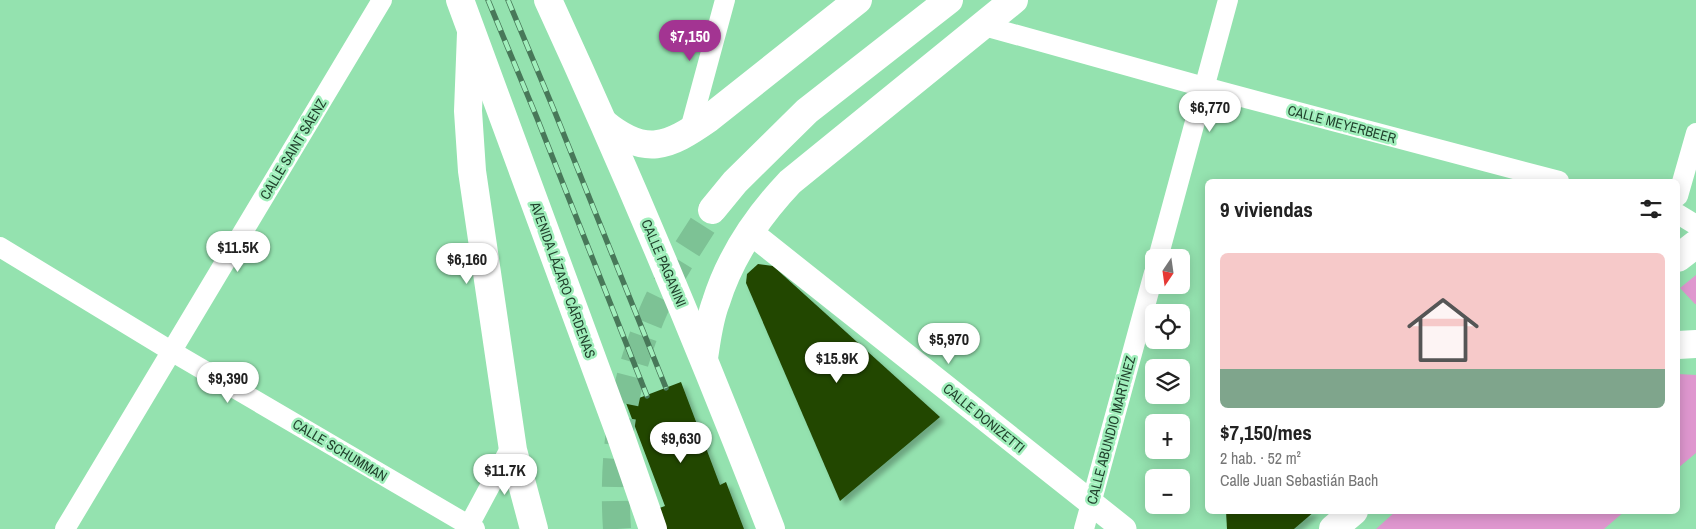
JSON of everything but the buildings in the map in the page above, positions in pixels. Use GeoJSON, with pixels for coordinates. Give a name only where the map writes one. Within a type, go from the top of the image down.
{"type":"FeatureCollection","features":[{"type":"Feature","properties":{"kind":"main road"},"geometry":{"type":"LineString","coordinates":[[460,0],[471,32],[468,111],[471,161],[512,445],[534,529]]}},
{"type":"Feature","properties":{"kind":"main road","name":"CALLE PAGANINI"},"geometry":{"type":"LineString","coordinates":[[548,0],[604,123],[704,358],[771,529]]}},
{"type":"Feature","properties":{"kind":"main road"},"geometry":{"type":"LineString","coordinates":[[604,123],[627,139],[641,143],[655,145],[672,141],[689,132],[716,113],[858,0]]}},
{"type":"Feature","properties":{"kind":"main road"},"geometry":{"type":"LineString","coordinates":[[712,210],[735,182],[807,110],[949,0]]}},
{"type":"Feature","properties":{"kind":"main road"},"geometry":{"type":"LineString","coordinates":[[704,358],[708,329],[716,301],[737,254],[769,204],[790,182],[1014,0]]}},
{"type":"Feature","properties":{"kind":"main road","name":"AVENIDA LÁZARO CÁRDENAS"},"geometry":{"type":"LineString","coordinates":[[471,32],[620,434],[652,529]]}},
{"type":"Feature","properties":{"kind":"main road"},"geometry":{"type":"LineString","coordinates":[[1680,256],[1696,244]]}},
{"type":"Feature","properties":{"kind":"main road"},"geometry":{"type":"LineString","coordinates":[[1680,345],[1696,344]]}},
{"type":"Feature","properties":{"kind":"main road"},"geometry":{"type":"LineString","coordinates":[[1333,529],[1350,514]]}},
{"type":"Feature","properties":{"kind":"street","name":"CALLE SAINT SÁENZ"},"geometry":{"type":"LineString","coordinates":[[65,529],[382,0]]}},
{"type":"Feature","properties":{"kind":"street"},"geometry":{"type":"LineString","coordinates":[[689,132],[725,0]]}},
{"type":"Feature","properties":{"kind":"street"},"geometry":{"type":"LineString","coordinates":[[1160,249],[1228,0]]}},
{"type":"Feature","properties":{"kind":"street","name":"CALLE MEYERBEER"},"geometry":{"type":"LineString","coordinates":[[981,25],[1204,87],[1551,179]]}},
{"type":"Feature","properties":{"kind":"street"},"geometry":{"type":"LineString","coordinates":[[1680,189],[1696,133]]}},
{"type":"Feature","properties":{"kind":"street"},"geometry":{"type":"LineString","coordinates":[[1680,215],[1696,225]]}},
{"type":"Feature","properties":{"kind":"street","name":"CALLE DONIZETTI"},"geometry":{"type":"LineString","coordinates":[[750,232],[1124,529]]}},
{"type":"Feature","properties":{"kind":"street","name":"CALLE SCHUMMAN"},"geometry":{"type":"LineString","coordinates":[[0,247],[470,528]]}},
{"type":"Feature","properties":{"kind":"street","name":"CALLE ABUNDIO MARTÍNEZ"},"geometry":{"type":"LineString","coordinates":[[1084,529],[1148,294]]}},
{"type":"Feature","properties":{"kind":"street"},"geometry":{"type":"LineString","coordinates":[[470,528],[512,445]]}},
{"type":"Feature","properties":{"kind":"shaded area"},"geometry":{"type":"Polygon","coordinates":[[[1696,275],[1696,304],[1695,304],[1680,288],[1696,275]]]}},
{"type":"Feature","properties":{"kind":"shaded area"},"geometry":{"type":"Polygon","coordinates":[[[1680,374],[1696,375],[1696,453],[1680,466],[1680,374]]]}},
{"type":"Feature","properties":{"kind":"shaded area"},"geometry":{"type":"Polygon","coordinates":[[[1393,514],[1622,514],[1604,529],[1376,529],[1393,514]]]}},
{"type":"Feature","properties":{"kind":"tunnel"},"geometry":{"type":"LineString","coordinates":[[617,529],[616,473],[618,446],[627,391],[634,364],[659,299],[712,210]]}},
{"type":"Feature","properties":{"kind":"railway"},"geometry":{"type":"LineString","coordinates":[[488,0],[537,118],[647,396]]}},
{"type":"Feature","properties":{"kind":"railway"},"geometry":{"type":"LineString","coordinates":[[508,0],[666,388]]}}]}
